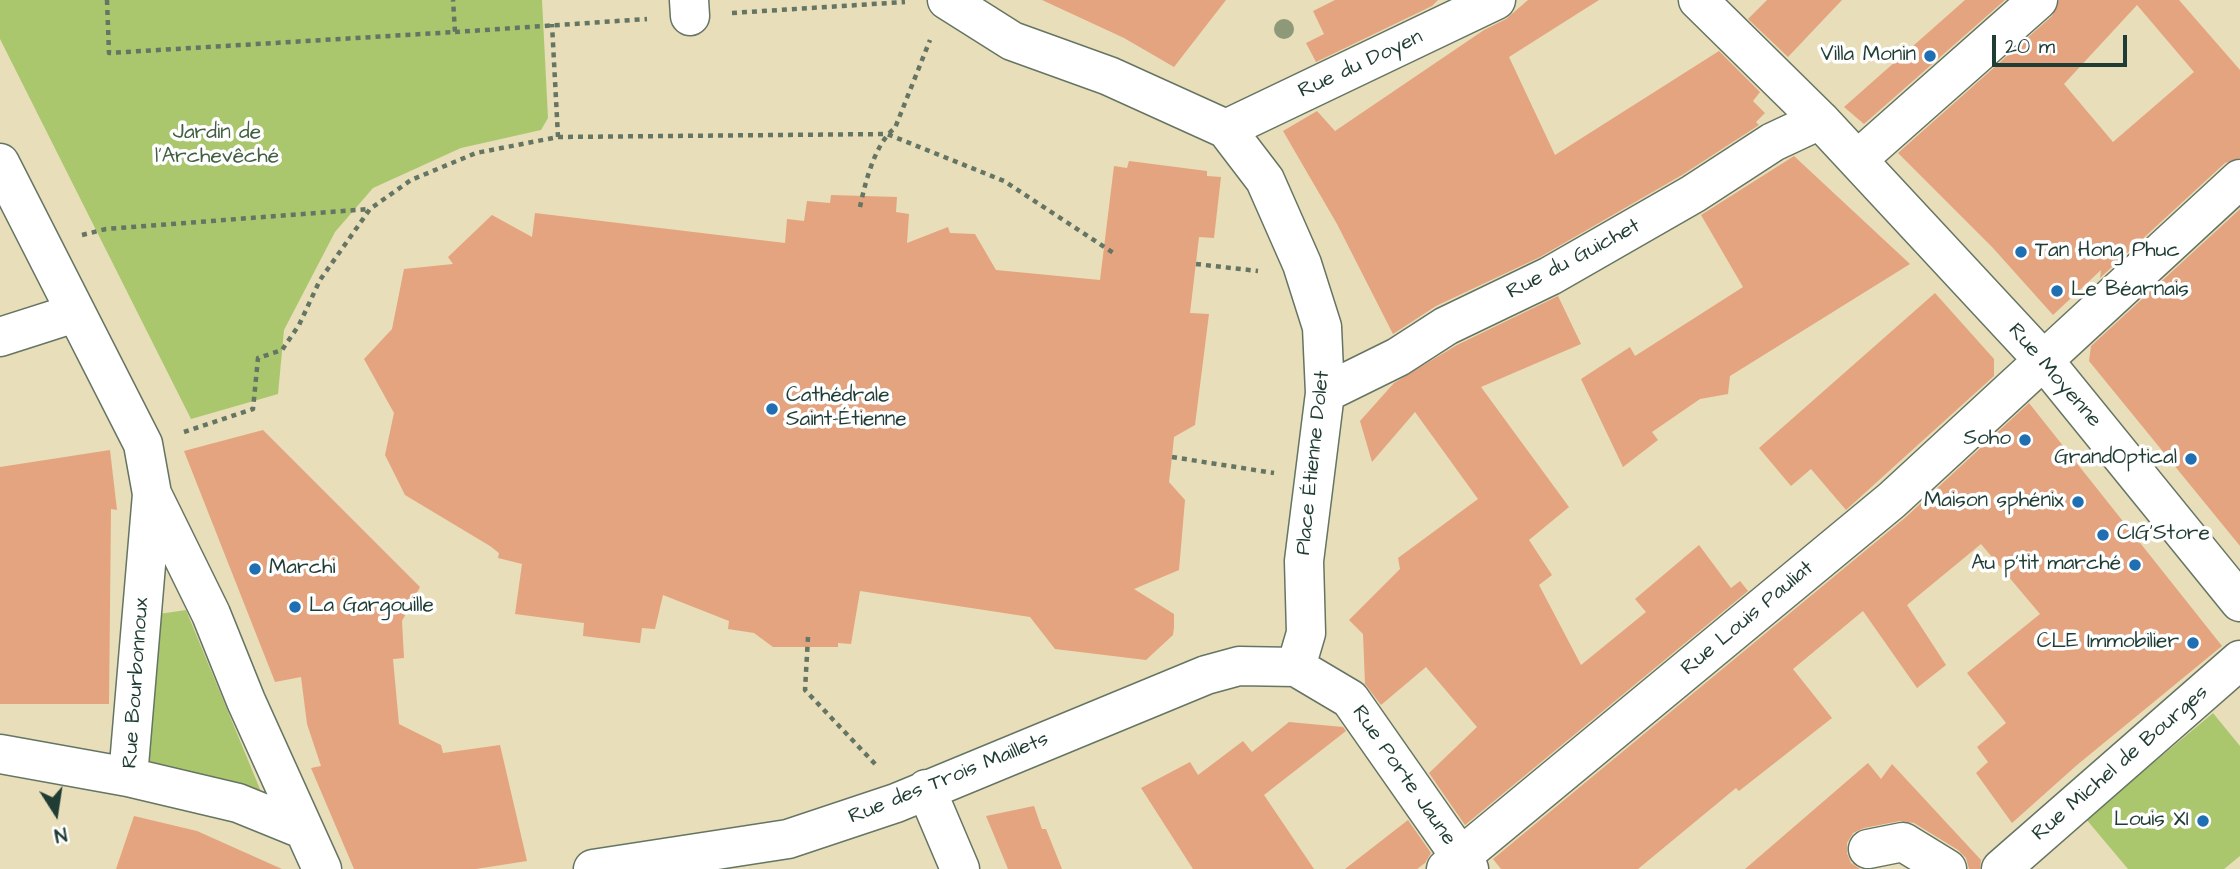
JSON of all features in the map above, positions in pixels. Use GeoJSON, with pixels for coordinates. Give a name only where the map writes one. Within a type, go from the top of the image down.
{"type":"FeatureCollection","features":[{"type":"Feature","properties":{"kind":"street","name":"Place Étienne Dolet"},"geometry":{"type":"LineString","coordinates":[[947,0],[1012,41],[1109,76],[1226,130],[1265,180],[1307,276],[1322,327],[1325,393],[1304,562],[1306,633],[1296,667]]}},
{"type":"Feature","properties":{"kind":"street","name":"Rue du Doyen"},"geometry":{"type":"LineString","coordinates":[[1226,130],[1496,0]]}},
{"type":"Feature","properties":{"kind":"street","name":"Rue Moyenne"},"geometry":{"type":"LineString","coordinates":[[1698,0],[1820,120],[2045,362],[2240,602]]}},
{"type":"Feature","properties":{"kind":"street"},"geometry":{"type":"LineString","coordinates":[[1857,160],[2038,0]]}},
{"type":"Feature","properties":{"kind":"street","name":"Rue du Guichet"},"geometry":{"type":"LineString","coordinates":[[1325,393],[1398,357],[1446,326],[1550,276],[1693,194],[1773,142],[1820,120]]}},
{"type":"Feature","properties":{"kind":"street","name":"Rue Bourbonnoux"},"geometry":{"type":"LineString","coordinates":[[0,163],[143,444],[152,494],[128,777],[238,803],[302,829]]}},
{"type":"Feature","properties":{"kind":"street","name":"Rue Louis Pauliat"},"geometry":{"type":"LineString","coordinates":[[1458,865],[1892,500],[2045,362],[2240,179]]}},
{"type":"Feature","properties":{"kind":"street"},"geometry":{"type":"LineString","coordinates":[[0,337],[75,313]]}},
{"type":"Feature","properties":{"kind":"street","name":"Rue Bourbonnoux"},"geometry":{"type":"LineString","coordinates":[[152,494],[211,614],[302,829],[322,869]]}},
{"type":"Feature","properties":{"kind":"street","name":"Rue Michel de Bourges"},"geometry":{"type":"LineString","coordinates":[[2001,869],[2240,660]]}},
{"type":"Feature","properties":{"kind":"street","name":"Rue des Trois Maillets"},"geometry":{"type":"LineString","coordinates":[[593,869],[788,839],[911,796],[1206,675],[1239,666],[1296,667]]}},
{"type":"Feature","properties":{"kind":"street","name":"Rue Porte Jaune"},"geometry":{"type":"LineString","coordinates":[[1296,667],[1349,699],[1458,865]]}},
{"type":"Feature","properties":{"kind":"street"},"geometry":{"type":"LineString","coordinates":[[0,754],[128,777]]}},
{"type":"Feature","properties":{"kind":"street"},"geometry":{"type":"LineString","coordinates":[[911,796],[960,869]]}},
{"type":"Feature","properties":{"kind":"street"},"geometry":{"type":"LineString","coordinates":[[1867,849],[1903,842],[1947,869]]}},
{"type":"Feature","properties":{"kind":"path"},"geometry":{"type":"LineString","coordinates":[[107,0],[109,53],[455,32],[453,0]]}},
{"type":"Feature","properties":{"kind":"path"},"geometry":{"type":"LineString","coordinates":[[552,24],[558,137]]}},
{"type":"Feature","properties":{"kind":"path"},"geometry":{"type":"LineString","coordinates":[[860,207],[864,188],[887,134],[895,128],[930,38]]}},
{"type":"Feature","properties":{"kind":"path"},"geometry":{"type":"LineString","coordinates":[[174,436],[253,409],[258,358],[282,350],[299,325],[320,280],[370,209],[411,180],[476,153],[558,137],[887,134],[1004,181],[1115,254]]}},
{"type":"Feature","properties":{"kind":"path"},"geometry":{"type":"LineString","coordinates":[[72,238],[106,229],[370,209]]}},
{"type":"Feature","properties":{"kind":"path"},"geometry":{"type":"LineString","coordinates":[[1196,264],[1307,276]]}},
{"type":"Feature","properties":{"kind":"path"},"geometry":{"type":"LineString","coordinates":[[1172,457],[1268,473]]}},
{"type":"Feature","properties":{"kind":"path"},"geometry":{"type":"LineString","coordinates":[[808,637],[805,690],[885,774],[911,796]]}},
{"type":"Feature","properties":{"kind":"green space","name":"Jardin de l'Archevêché"},"geometry":{"type":"Polygon","coordinates":[[[0,0],[542,0],[548,118],[541,130],[461,148],[373,188],[335,232],[284,330],[278,394],[191,419],[0,39],[0,0]]]}},
{"type":"Feature","properties":{"kind":"green space"},"geometry":{"type":"Polygon","coordinates":[[[186,610],[262,794],[148,767],[159,614],[186,610]]]}},
{"type":"Feature","properties":{"kind":"green space"},"geometry":{"type":"Polygon","coordinates":[[[2213,713],[2240,746],[2240,856],[2224,869],[2128,869],[2086,819],[2213,713]]]}},
{"type":"Feature","properties":{"kind":"building"},"geometry":{"type":"Polygon","coordinates":[[[1042,0],[1226,0],[1174,67],[1124,38],[1042,0]]]}},
{"type":"Feature","properties":{"kind":"building"},"geometry":{"type":"Polygon","coordinates":[[[1335,0],[1438,0],[1432,6],[1316,62],[1306,43],[1324,34],[1313,11],[1335,0]]]}},
{"type":"Feature","properties":{"kind":"building"},"geometry":{"type":"Polygon","coordinates":[[[1528,0],[1599,0],[1509,57],[1555,155],[1719,51],[1760,92],[1753,101],[1765,113],[1756,122],[1759,125],[1682,175],[1540,257],[1436,306],[1393,334],[1337,224],[1283,131],[1317,111],[1335,131],[1484,30],[1506,19],[1528,0]]]}},
{"type":"Feature","properties":{"kind":"building","name":"Villa Monin"},"geometry":{"type":"Polygon","coordinates":[[[1767,0],[1842,0],[1788,57],[1748,19],[1767,0]]]}},
{"type":"Feature","properties":{"kind":"building","name":"Villa Monin"},"geometry":{"type":"Polygon","coordinates":[[[1965,0],[2005,0],[1864,124],[1844,107],[1965,0]]]}},
{"type":"Feature","properties":{"kind":"building"},"geometry":{"type":"Polygon","coordinates":[[[2059,0],[2179,0],[2240,70],[2240,158],[2225,163],[2100,278],[2101,270],[2053,315],[1993,248],[1898,153],[2052,16],[2059,0]],[[2137,5],[2064,84],[2113,142],[2194,72],[2137,5]]]}},
{"type":"Feature","properties":{"kind":"building"},"geometry":{"type":"Polygon","coordinates":[[[1794,156],[1910,264],[1730,376],[1728,394],[1700,399],[1652,432],[1658,440],[1623,467],[1581,379],[1630,347],[1635,356],[1743,287],[1701,215],[1794,156]]]}},
{"type":"Feature","properties":{"kind":"building","name":"Cathédrale Saint-Étienne"},"geometry":{"type":"Polygon","coordinates":[[[1129,161],[1207,171],[1207,176],[1221,177],[1214,238],[1199,237],[1190,313],[1209,314],[1195,425],[1174,437],[1169,482],[1185,500],[1179,570],[1134,589],[1174,614],[1173,635],[1146,660],[1055,649],[1030,617],[860,591],[851,644],[838,643],[838,647],[773,647],[754,633],[728,629],[729,621],[663,595],[655,629],[642,628],[640,643],[583,636],[584,623],[515,614],[522,564],[498,558],[499,553],[490,546],[405,495],[385,455],[394,413],[364,359],[392,329],[404,269],[453,264],[448,257],[492,215],[532,237],[535,213],[785,243],[787,219],[804,221],[807,201],[830,203],[831,195],[897,197],[896,212],[909,214],[907,243],[948,227],[950,233],[975,234],[996,270],[1100,280],[1114,166],[1127,168],[1129,161]]]}},
{"type":"Feature","properties":{"kind":"building"},"geometry":{"type":"Polygon","coordinates":[[[2240,209],[2240,546],[2089,361],[2091,346],[2240,209]]]}},
{"type":"Feature","properties":{"kind":"building"},"geometry":{"type":"Polygon","coordinates":[[[1935,293],[1994,359],[1994,376],[1846,510],[1811,469],[1791,486],[1759,448],[1935,293]]]}},
{"type":"Feature","properties":{"kind":"building"},"geometry":{"type":"Polygon","coordinates":[[[1558,296],[1581,344],[1481,387],[1569,507],[1529,540],[1552,575],[1539,585],[1581,665],[1646,612],[1635,599],[1699,545],[1731,588],[1740,581],[1748,591],[1465,825],[1429,773],[1477,727],[1426,667],[1381,705],[1365,684],[1363,634],[1349,620],[1400,569],[1398,558],[1478,499],[1415,412],[1372,462],[1360,421],[1394,383],[1457,345],[1558,296]]]}},
{"type":"Feature","properties":{"kind":"building"},"geometry":{"type":"Polygon","coordinates":[[[2029,403],[2222,646],[2077,765],[2012,823],[1976,773],[1988,762],[1977,747],[2006,723],[1967,673],[2040,614],[1981,544],[1907,605],[1946,665],[1917,688],[1863,611],[1793,669],[1832,718],[1739,791],[1736,788],[1638,869],[1501,869],[1493,859],[1906,517],[2029,403]]]}},
{"type":"Feature","properties":{"kind":"building"},"geometry":{"type":"Polygon","coordinates":[[[263,430],[420,587],[402,621],[404,658],[393,659],[399,724],[441,745],[443,753],[500,745],[527,861],[476,869],[354,869],[311,768],[321,766],[307,724],[301,677],[275,682],[184,451],[263,430]]]}},
{"type":"Feature","properties":{"kind":"building"},"geometry":{"type":"Polygon","coordinates":[[[110,450],[117,510],[111,509],[109,704],[0,704],[0,467],[110,450]]]}},
{"type":"Feature","properties":{"kind":"building"},"geometry":{"type":"Polygon","coordinates":[[[1289,722],[1343,727],[1346,731],[1264,795],[1314,869],[1193,869],[1141,788],[1190,762],[1198,775],[1243,741],[1252,752],[1289,722]]]}},
{"type":"Feature","properties":{"kind":"building"},"geometry":{"type":"Polygon","coordinates":[[[1868,763],[1881,779],[1892,764],[1981,860],[1980,869],[1969,869],[1966,858],[1958,850],[1914,823],[1900,821],[1864,828],[1853,833],[1847,843],[1847,853],[1851,863],[1860,869],[1745,869],[1868,763]]]}},
{"type":"Feature","properties":{"kind":"building"},"geometry":{"type":"Polygon","coordinates":[[[1034,806],[1062,869],[1008,869],[986,816],[1034,806]]]}},
{"type":"Feature","properties":{"kind":"building"},"geometry":{"type":"Polygon","coordinates":[[[134,816],[197,831],[282,869],[116,869],[134,816]]]}},
{"type":"Feature","properties":{"kind":"building"},"geometry":{"type":"Polygon","coordinates":[[[1408,820],[1431,853],[1425,863],[1417,869],[1345,869],[1408,820]]]}},
{"type":"Feature","properties":{"kind":"place","name":"Villa Monin"},"geometry":{"type":"Point","coordinates":[1930,56]}},
{"type":"Feature","properties":{"kind":"place","name":"Tan Hong Phuc"},"geometry":{"type":"Point","coordinates":[2021,252]}},
{"type":"Feature","properties":{"kind":"place","name":"Le Béarnais"},"geometry":{"type":"Point","coordinates":[2057,291]}},
{"type":"Feature","properties":{"kind":"place","name":"Cathédrale Saint-Étienne"},"geometry":{"type":"Point","coordinates":[772,409]}},
{"type":"Feature","properties":{"kind":"place","name":"Soho"},"geometry":{"type":"Point","coordinates":[2025,440]}},
{"type":"Feature","properties":{"kind":"place","name":"GrandOptical"},"geometry":{"type":"Point","coordinates":[2191,459]}},
{"type":"Feature","properties":{"kind":"place","name":"Maison sphénix"},"geometry":{"type":"Point","coordinates":[2078,502]}},
{"type":"Feature","properties":{"kind":"place","name":"CIG'Store"},"geometry":{"type":"Point","coordinates":[2103,535]}},
{"type":"Feature","properties":{"kind":"place","name":"Au p'tit marché"},"geometry":{"type":"Point","coordinates":[2135,565]}},
{"type":"Feature","properties":{"kind":"place","name":"Marchi"},"geometry":{"type":"Point","coordinates":[255,569]}},
{"type":"Feature","properties":{"kind":"place","name":"La Gargouille"},"geometry":{"type":"Point","coordinates":[295,607]}},
{"type":"Feature","properties":{"kind":"place","name":"CLE Immobilier"},"geometry":{"type":"Point","coordinates":[2193,643]}},
{"type":"Feature","properties":{"kind":"place","name":"Louis XI"},"geometry":{"type":"Point","coordinates":[2203,821]}}]}
